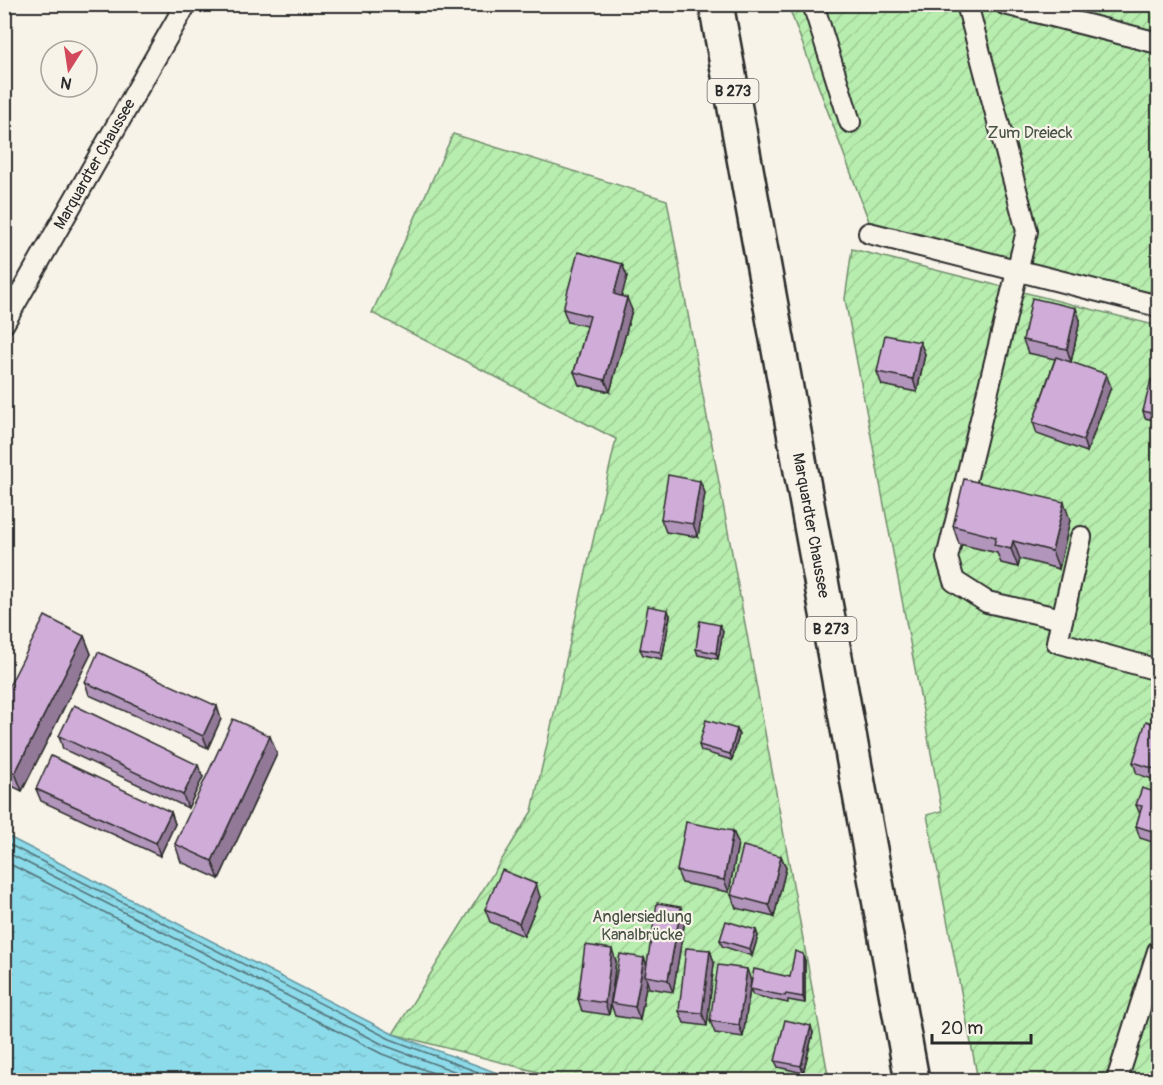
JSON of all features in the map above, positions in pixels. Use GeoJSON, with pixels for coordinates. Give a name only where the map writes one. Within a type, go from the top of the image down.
{"type":"FeatureCollection","features":[{"type":"Feature","properties":{"kind":"main road","name":"Marquardter Chaussee"},"geometry":{"type":"LineString","coordinates":[[716,4],[912,1080]]}},
{"type":"Feature","properties":{"kind":"lane","name":"Marquardter Chaussee"},"geometry":{"type":"LineString","coordinates":[[4,323],[186,4]]}},
{"type":"Feature","properties":{"kind":"lane"},"geometry":{"type":"LineString","coordinates":[[813,4],[850,122]]}},
{"type":"Feature","properties":{"kind":"lane"},"geometry":{"type":"LineString","coordinates":[[967,4],[1027,231],[947,558],[954,581],[987,602],[1062,619]]}},
{"type":"Feature","properties":{"kind":"lane"},"geometry":{"type":"LineString","coordinates":[[1005,4],[1158,43]]}},
{"type":"Feature","properties":{"kind":"lane"},"geometry":{"type":"LineString","coordinates":[[869,233],[1158,306]]}},
{"type":"Feature","properties":{"kind":"lane"},"geometry":{"type":"LineString","coordinates":[[1080,537],[1057,642],[1158,670]]}},
{"type":"Feature","properties":{"kind":"lane"},"geometry":{"type":"LineString","coordinates":[[1117,1080],[1158,951]]}},
{"type":"Feature","properties":{"kind":"green space","name":"Zum Dreieck"},"geometry":{"type":"Polygon","coordinates":[[[788,5],[1158,5],[1158,297],[870,224],[788,5]]]}},
{"type":"Feature","properties":{"kind":"green space","name":"Anglersiedlung Kanalbrücke"},"geometry":{"type":"Polygon","coordinates":[[[453,134],[667,200],[829,1080],[568,1080],[393,1034],[532,811],[616,439],[372,313],[453,134]]]}},
{"type":"Feature","properties":{"kind":"green space"},"geometry":{"type":"Polygon","coordinates":[[[852,249],[1158,326],[1158,1080],[978,1080],[927,815],[942,811],[845,299],[852,249]]]}},
{"type":"Feature","properties":{"kind":"water"},"geometry":{"type":"Polygon","coordinates":[[[5,835],[393,1034],[516,1080],[5,1080],[5,835]]]}},
{"type":"Feature","properties":{"kind":"building"},"geometry":{"type":"Polygon","coordinates":[[[578,252],[622,264],[614,294],[627,298],[605,380],[574,372],[590,316],[563,309],[578,252]]]}},
{"type":"Feature","properties":{"kind":"building"},"geometry":{"type":"Polygon","coordinates":[[[1032,298],[1076,308],[1067,349],[1023,340],[1032,298]]]}},
{"type":"Feature","properties":{"kind":"building"},"geometry":{"type":"Polygon","coordinates":[[[885,335],[920,342],[913,379],[877,372],[885,335]]]}},
{"type":"Feature","properties":{"kind":"building"},"geometry":{"type":"Polygon","coordinates":[[[1056,357],[1106,374],[1083,440],[1033,422],[1056,357]]]}},
{"type":"Feature","properties":{"kind":"building"},"geometry":{"type":"Polygon","coordinates":[[[1151,380],[1158,382],[1158,415],[1143,411],[1151,380]]]}},
{"type":"Feature","properties":{"kind":"building"},"geometry":{"type":"Polygon","coordinates":[[[668,475],[700,481],[693,524],[661,519],[668,475]]]}},
{"type":"Feature","properties":{"kind":"building"},"geometry":{"type":"Polygon","coordinates":[[[964,479],[1064,502],[1052,551],[1013,541],[1011,549],[994,545],[996,537],[953,526],[964,479]]]}},
{"type":"Feature","properties":{"kind":"building"},"geometry":{"type":"Polygon","coordinates":[[[648,606],[668,610],[660,652],[640,649],[648,606]]]}},
{"type":"Feature","properties":{"kind":"building"},"geometry":{"type":"Polygon","coordinates":[[[45,616],[84,636],[15,773],[4,768],[4,696],[45,616]]]}},
{"type":"Feature","properties":{"kind":"building"},"geometry":{"type":"Polygon","coordinates":[[[700,621],[720,625],[716,653],[696,649],[700,621]]]}},
{"type":"Feature","properties":{"kind":"building"},"geometry":{"type":"Polygon","coordinates":[[[98,652],[217,706],[203,736],[85,682],[98,652]]]}},
{"type":"Feature","properties":{"kind":"building"},"geometry":{"type":"Polygon","coordinates":[[[74,705],[198,765],[183,795],[59,736],[74,705]]]}},
{"type":"Feature","properties":{"kind":"building"},"geometry":{"type":"Polygon","coordinates":[[[233,719],[270,736],[212,861],[175,844],[233,719]]]}},
{"type":"Feature","properties":{"kind":"building"},"geometry":{"type":"Polygon","coordinates":[[[706,720],[737,729],[730,754],[699,745],[706,720]]]}},
{"type":"Feature","properties":{"kind":"building"},"geometry":{"type":"Polygon","coordinates":[[[1146,721],[1158,725],[1158,770],[1133,762],[1146,721]]]}},
{"type":"Feature","properties":{"kind":"building"},"geometry":{"type":"Polygon","coordinates":[[[51,756],[171,812],[156,843],[36,789],[51,756]]]}},
{"type":"Feature","properties":{"kind":"building"},"geometry":{"type":"Polygon","coordinates":[[[1142,788],[1158,793],[1158,833],[1136,826],[1142,806],[1136,805],[1142,788]]]}},
{"type":"Feature","properties":{"kind":"building"},"geometry":{"type":"Polygon","coordinates":[[[686,822],[733,831],[724,880],[677,871],[686,822]]]}},
{"type":"Feature","properties":{"kind":"building"},"geometry":{"type":"Polygon","coordinates":[[[743,846],[781,856],[769,905],[731,895],[743,846]]]}},
{"type":"Feature","properties":{"kind":"building"},"geometry":{"type":"Polygon","coordinates":[[[502,870],[536,884],[519,923],[485,909],[502,870]]]}},
{"type":"Feature","properties":{"kind":"building"},"geometry":{"type":"Polygon","coordinates":[[[657,903],[681,907],[668,980],[645,976],[657,903]]]}},
{"type":"Feature","properties":{"kind":"building"},"geometry":{"type":"Polygon","coordinates":[[[726,921],[756,930],[750,949],[720,940],[726,921]]]}},
{"type":"Feature","properties":{"kind":"building"},"geometry":{"type":"Polygon","coordinates":[[[585,945],[612,949],[605,1003],[578,999],[585,945]]]}},
{"type":"Feature","properties":{"kind":"building"},"geometry":{"type":"Polygon","coordinates":[[[686,948],[710,950],[702,1013],[679,1011],[686,948]]]}},
{"type":"Feature","properties":{"kind":"building"},"geometry":{"type":"Polygon","coordinates":[[[795,951],[803,954],[803,997],[750,989],[754,969],[790,977],[795,951]]]}},
{"type":"Feature","properties":{"kind":"building"},"geometry":{"type":"Polygon","coordinates":[[[620,954],[644,958],[635,1007],[611,1003],[620,954]]]}},
{"type":"Feature","properties":{"kind":"building"},"geometry":{"type":"Polygon","coordinates":[[[718,965],[747,969],[739,1025],[710,1021],[718,965]]]}},
{"type":"Feature","properties":{"kind":"building"},"geometry":{"type":"Polygon","coordinates":[[[785,1020],[811,1026],[801,1066],[775,1061],[785,1020]]]}}]}
